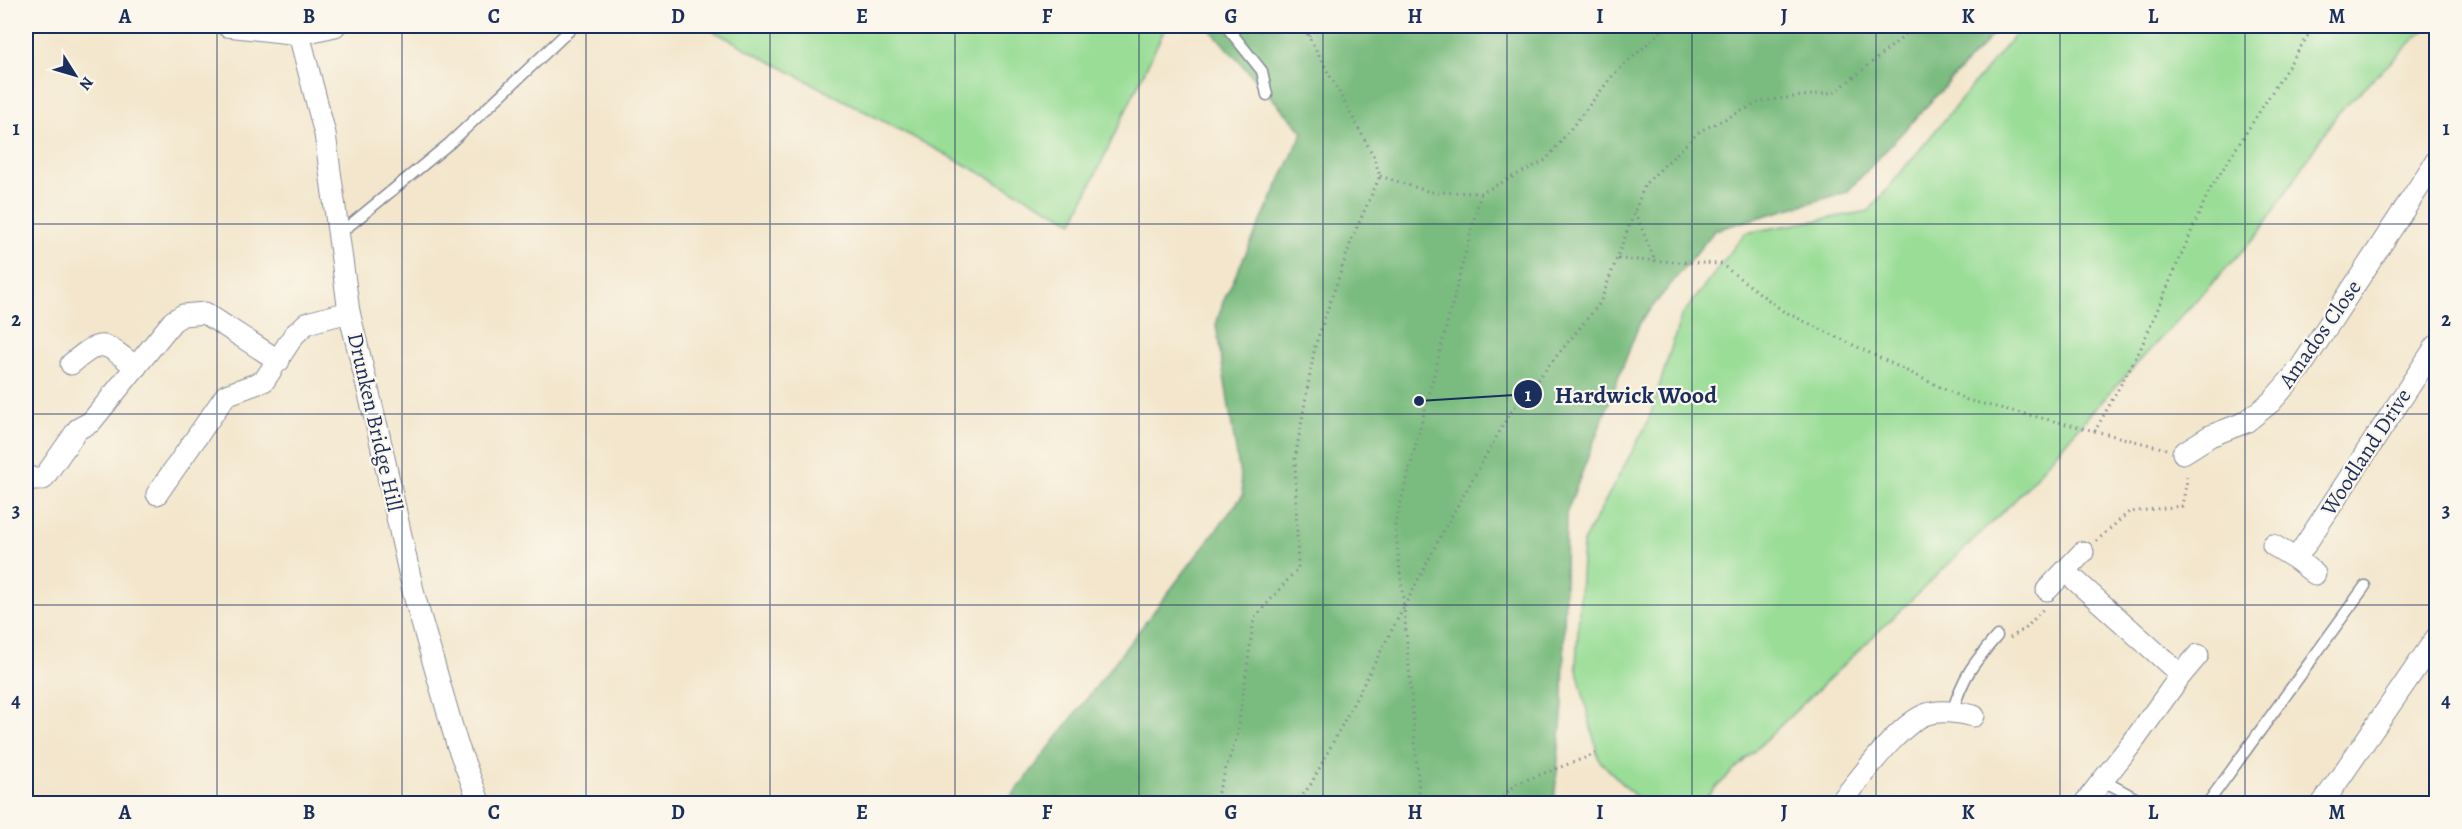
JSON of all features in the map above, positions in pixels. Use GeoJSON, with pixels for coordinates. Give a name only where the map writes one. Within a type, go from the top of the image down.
{"type":"FeatureCollection","features":[{"type":"Feature","properties":{"kind":"street"},"geometry":{"type":"LineString","coordinates":[[227,26],[299,34],[335,26]]}},
{"type":"Feature","properties":{"kind":"street","name":"Drunken Bridge Hill"},"geometry":{"type":"LineString","coordinates":[[299,34],[325,134],[349,312],[414,595],[457,744],[480,804]]}},
{"type":"Feature","properties":{"kind":"street","name":"Amados Close"},"geometry":{"type":"LineString","coordinates":[[2183,453],[2210,436],[2246,422],[2271,402],[2299,370],[2430,184],[2436,161]]}},
{"type":"Feature","properties":{"kind":"street"},"geometry":{"type":"LineString","coordinates":[[26,475],[33,479],[43,479],[78,429],[90,422],[173,321],[183,315],[193,312],[205,313],[279,361]]}},
{"type":"Feature","properties":{"kind":"street"},"geometry":{"type":"LineString","coordinates":[[157,494],[226,395],[264,381],[294,335],[307,323],[349,312]]}},
{"type":"Feature","properties":{"kind":"street"},"geometry":{"type":"LineString","coordinates":[[71,364],[92,346],[100,345],[113,349],[136,367]]}},
{"type":"Feature","properties":{"kind":"street","name":"Woodland Drive"},"geometry":{"type":"LineString","coordinates":[[2296,559],[2436,346]]}},
{"type":"Feature","properties":{"kind":"street"},"geometry":{"type":"LineString","coordinates":[[2273,545],[2315,574]]}},
{"type":"Feature","properties":{"kind":"street"},"geometry":{"type":"LineString","coordinates":[[2048,590],[2084,552]]}},
{"type":"Feature","properties":{"kind":"street"},"geometry":{"type":"LineString","coordinates":[[2065,571],[2181,675]]}},
{"type":"Feature","properties":{"kind":"street"},"geometry":{"type":"LineString","coordinates":[[2322,804],[2436,638]]}},
{"type":"Feature","properties":{"kind":"street"},"geometry":{"type":"LineString","coordinates":[[2084,804],[2198,655]]}},
{"type":"Feature","properties":{"kind":"street"},"geometry":{"type":"LineString","coordinates":[[1839,804],[1905,727],[1928,714],[1952,712],[1974,716]]}},
{"type":"Feature","properties":{"kind":"lane"},"geometry":{"type":"LineString","coordinates":[[338,234],[450,143],[574,26]]}},
{"type":"Feature","properties":{"kind":"lane"},"geometry":{"type":"LineString","coordinates":[[1226,26],[1262,70],[1268,95]]}},
{"type":"Feature","properties":{"kind":"lane"},"geometry":{"type":"LineString","coordinates":[[2206,804],[2365,586]]}},
{"type":"Feature","properties":{"kind":"lane"},"geometry":{"type":"LineString","coordinates":[[1952,712],[1968,670],[1997,636]]}},
{"type":"Feature","properties":{"kind":"lane"},"geometry":{"type":"LineString","coordinates":[[2102,780],[2146,804]]}},
{"type":"Feature","properties":{"kind":"path"},"geometry":{"type":"LineString","coordinates":[[1214,804],[1237,736],[1254,619],[1298,568],[1295,459],[1315,345],[1353,236],[1380,176],[1373,155],[1303,26]]}},
{"type":"Feature","properties":{"kind":"path"},"geometry":{"type":"LineString","coordinates":[[1309,37],[1317,26]]}},
{"type":"Feature","properties":{"kind":"path"},"geometry":{"type":"LineString","coordinates":[[1380,176],[1430,192],[1481,193],[1546,160],[1614,74],[1667,26]]}},
{"type":"Feature","properties":{"kind":"path"},"geometry":{"type":"LineString","coordinates":[[1296,804],[1311,784],[1446,526],[1509,413],[1600,303],[1645,184],[1700,131],[1762,101],[1835,92],[1917,26]]}},
{"type":"Feature","properties":{"kind":"path"},"geometry":{"type":"LineString","coordinates":[[2095,431],[2140,350],[2209,191],[2314,26]]}},
{"type":"Feature","properties":{"kind":"path"},"geometry":{"type":"LineString","coordinates":[[1420,804],[1395,525],[1481,193]]}},
{"type":"Feature","properties":{"kind":"path"},"geometry":{"type":"LineString","coordinates":[[1635,211],[1654,261]]}},
{"type":"Feature","properties":{"kind":"path"},"geometry":{"type":"LineString","coordinates":[[1617,259],[1721,264],[1784,311],[1966,400],[2183,453],[2187,480],[2182,506],[2129,512],[2084,552]]}},
{"type":"Feature","properties":{"kind":"path"},"geometry":{"type":"LineString","coordinates":[[1494,804],[1518,783],[1598,753]]}},
{"type":"Feature","properties":{"kind":"green space"},"geometry":{"type":"Polygon","coordinates":[[[704,26],[1166,26],[1073,222],[704,26]]]}},
{"type":"Feature","properties":{"kind":"green space"},"geometry":{"type":"Polygon","coordinates":[[[1207,26],[2001,26],[1847,192],[1715,230],[1640,322],[1566,514],[1563,705],[1554,803],[1006,804],[1243,495],[1216,325],[1223,302],[1303,132],[1207,26]]]}},
{"type":"Feature","properties":{"kind":"green space"},"geometry":{"type":"Polygon","coordinates":[[[2022,26],[2428,26],[2337,114],[2260,232],[2091,413],[2016,499],[1700,803],[1642,803],[1599,760],[1576,666],[1583,542],[1648,422],[1681,317],[1745,233],[1869,211],[2022,26]]]}},
{"type":"Feature","properties":{"kind":"place","name":"Hardwick Wood"},"geometry":{"type":"Point","coordinates":[1419,401]}}]}
